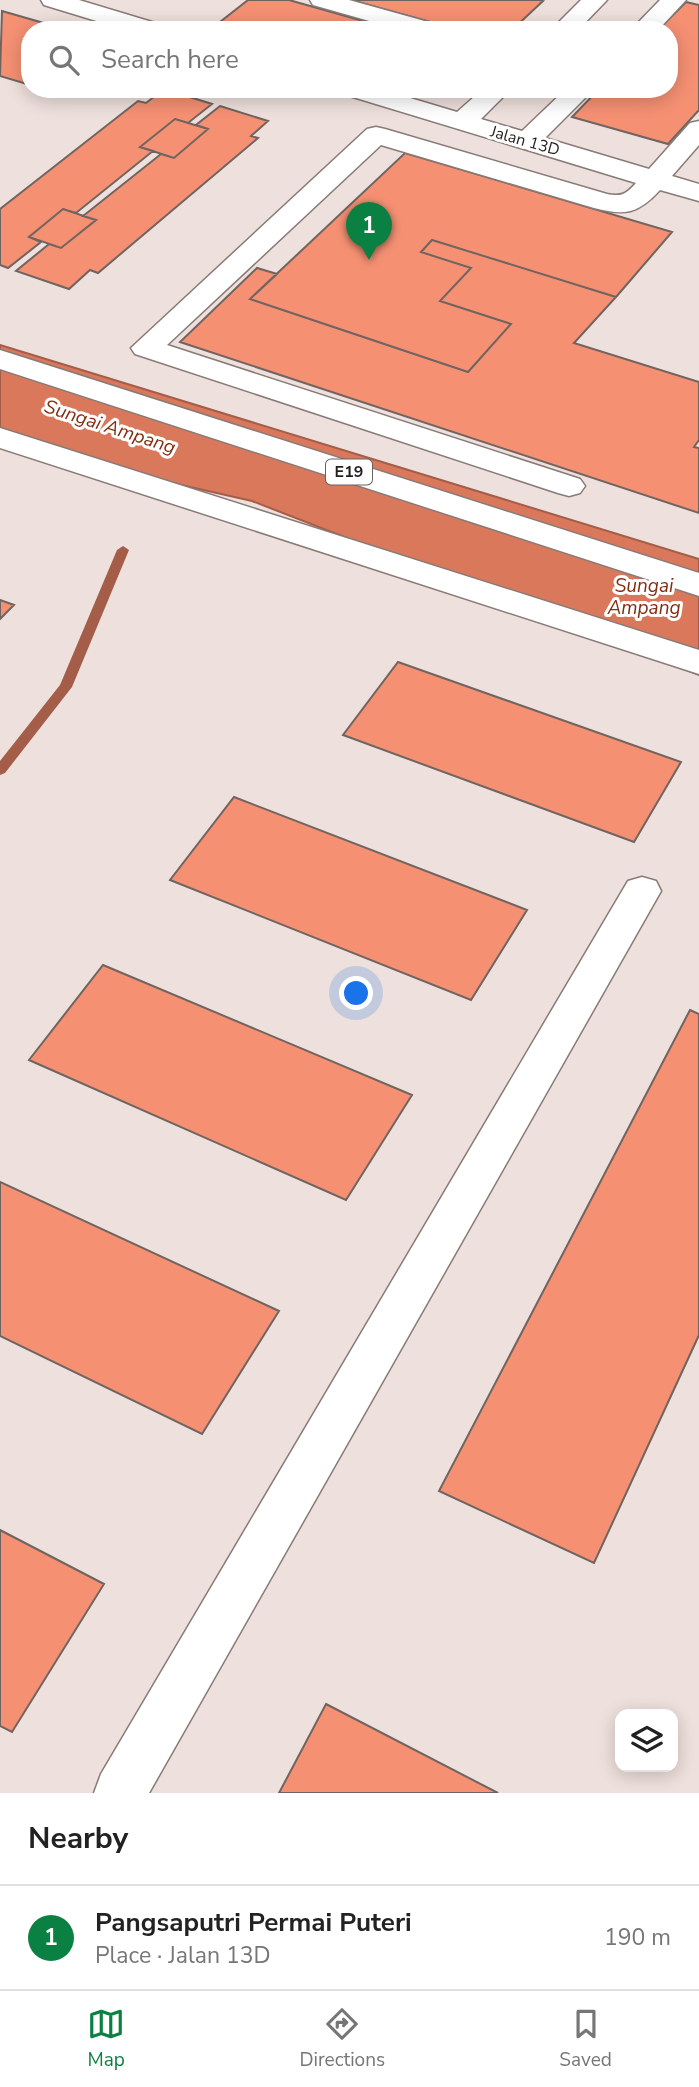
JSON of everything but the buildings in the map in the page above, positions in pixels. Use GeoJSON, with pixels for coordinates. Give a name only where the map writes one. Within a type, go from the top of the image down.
{"type":"FeatureCollection","features":[{"type":"Feature","properties":{"kind":"main road"},"geometry":{"type":"LineString","coordinates":[[53,0],[123,21]]}},
{"type":"Feature","properties":{"kind":"main road"},"geometry":{"type":"LineString","coordinates":[[322,0],[398,21]]}},
{"type":"Feature","properties":{"kind":"main road"},"geometry":{"type":"LineString","coordinates":[[573,21],[595,0]]}},
{"type":"Feature","properties":{"kind":"main road"},"geometry":{"type":"LineString","coordinates":[[652,21],[674,0]]}},
{"type":"Feature","properties":{"kind":"main road","name":"Jalan 13D"},"geometry":{"type":"LineString","coordinates":[[382,98],[699,193]]}},
{"type":"Feature","properties":{"kind":"main road"},"geometry":{"type":"LineString","coordinates":[[462,122],[488,98]]}},
{"type":"Feature","properties":{"kind":"main road"},"geometry":{"type":"LineString","coordinates":[[527,141],[572,98]]}},
{"type":"Feature","properties":{"kind":"main road"},"geometry":{"type":"LineString","coordinates":[[569,486],[146,348],[376,135],[604,202],[623,205],[636,200],[652,179],[688,156],[699,128]]}},
{"type":"Feature","properties":{"kind":"main road"},"geometry":{"type":"LineString","coordinates":[[475,164],[507,162],[575,179],[595,162]]}},
{"type":"Feature","properties":{"kind":"main road","name":"E19"},"geometry":{"type":"LineString","coordinates":[[0,359],[699,585]]}},
{"type":"Feature","properties":{"kind":"main road"},"geometry":{"type":"LineString","coordinates":[[0,438],[699,662]]}},
{"type":"Feature","properties":{"kind":"main road"},"geometry":{"type":"LineString","coordinates":[[120,1793],[642,891]]}},
{"type":"Feature","properties":{"kind":"water","name":"Sungai Ampang"},"geometry":{"type":"Polygon","coordinates":[[[0,345],[699,559],[699,675],[252,501],[0,444],[0,345]]]}},
{"type":"Feature","properties":{"kind":"waterway"},"geometry":{"type":"LineString","coordinates":[[0,770],[66,687],[123,550]]}},
{"type":"Feature","properties":{"kind":"place","name":"Pangsaputri Permai Puteri"},"geometry":{"type":"Point","coordinates":[369,260]}}]}
